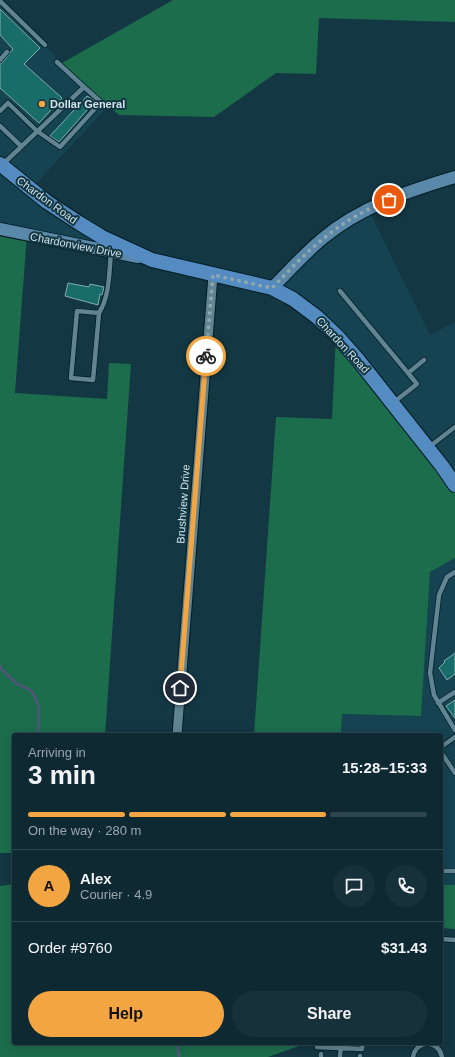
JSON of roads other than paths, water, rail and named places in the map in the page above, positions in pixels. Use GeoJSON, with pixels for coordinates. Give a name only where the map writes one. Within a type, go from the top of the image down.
{"type":"FeatureCollection","features":[{"type":"Feature","properties":{"kind":"main road","name":"Chardon Road"},"geometry":{"type":"LineString","coordinates":[[0,165],[47,202],[79,223],[152,260],[272,288],[293,299],[317,317],[336,335],[359,361],[453,479]]}},
{"type":"Feature","properties":{"kind":"street"},"geometry":{"type":"LineString","coordinates":[[272,288],[322,239],[350,219],[373,206],[416,188],[455,177]]}},
{"type":"Feature","properties":{"kind":"street","name":"Chardonview Drive"},"geometry":{"type":"LineString","coordinates":[[0,230],[152,260]]}},
{"type":"Feature","properties":{"kind":"street","name":"Brushview Drive"},"geometry":{"type":"LineString","coordinates":[[177,733],[213,275]]}},
{"type":"Feature","properties":{"kind":"lane"},"geometry":{"type":"LineString","coordinates":[[0,1],[45,46]]}},
{"type":"Feature","properties":{"kind":"lane"},"geometry":{"type":"LineString","coordinates":[[0,60],[7,52]]}},
{"type":"Feature","properties":{"kind":"lane"},"geometry":{"type":"LineString","coordinates":[[0,111],[8,103],[37,131],[60,147],[101,102],[57,62]]}},
{"type":"Feature","properties":{"kind":"lane"},"geometry":{"type":"LineString","coordinates":[[0,165],[84,87]]}},
{"type":"Feature","properties":{"kind":"lane"},"geometry":{"type":"LineString","coordinates":[[0,126],[21,146]]}},
{"type":"Feature","properties":{"kind":"lane"},"geometry":{"type":"LineString","coordinates":[[99,313],[77,311],[71,378],[94,380],[99,313],[105,303],[108,292],[111,252]]}},
{"type":"Feature","properties":{"kind":"lane"},"geometry":{"type":"LineString","coordinates":[[340,291],[417,384],[393,403]]}},
{"type":"Feature","properties":{"kind":"lane"},"geometry":{"type":"LineString","coordinates":[[408,373],[424,360]]}},
{"type":"Feature","properties":{"kind":"lane"},"geometry":{"type":"LineString","coordinates":[[428,448],[455,427]]}},
{"type":"Feature","properties":{"kind":"lane"},"geometry":{"type":"LineString","coordinates":[[455,572],[447,577],[439,595],[430,673],[434,695],[453,724],[455,730]]}},
{"type":"Feature","properties":{"kind":"lane"},"geometry":{"type":"LineString","coordinates":[[438,703],[455,692]]}},
{"type":"Feature","properties":{"kind":"lane"},"geometry":{"type":"LineString","coordinates":[[443,746],[455,737]]}},
{"type":"Feature","properties":{"kind":"lane"},"geometry":{"type":"LineString","coordinates":[[443,755],[455,773]]}},
{"type":"Feature","properties":{"kind":"lane"},"geometry":{"type":"LineString","coordinates":[[443,871],[455,871]]}},
{"type":"Feature","properties":{"kind":"lane"},"geometry":{"type":"LineString","coordinates":[[443,939],[455,940]]}},
{"type":"Feature","properties":{"kind":"lane"},"geometry":{"type":"LineString","coordinates":[[317,1045],[317,1047],[341,1045],[362,1049],[363,1045]]}},
{"type":"Feature","properties":{"kind":"lane"},"geometry":{"type":"LineString","coordinates":[[340,1057],[341,1045]]}},
{"type":"Feature","properties":{"kind":"lane"},"geometry":{"type":"LineString","coordinates":[[413,1057],[415,1050],[422,1045]]}},
{"type":"Feature","properties":{"kind":"lane"},"geometry":{"type":"LineString","coordinates":[[433,1045],[440,1051],[442,1057]]}},
{"type":"Feature","properties":{"kind":"waterway"},"geometry":{"type":"LineString","coordinates":[[0,665],[1,669],[16,683],[32,691],[39,707],[38,733]]}},
{"type":"Feature","properties":{"kind":"waterway"},"geometry":{"type":"LineString","coordinates":[[177,1045],[179,1057]]}},
{"type":"Feature","properties":{"kind":"place","name":"Dollar General"},"geometry":{"type":"Point","coordinates":[42,104]}}]}
